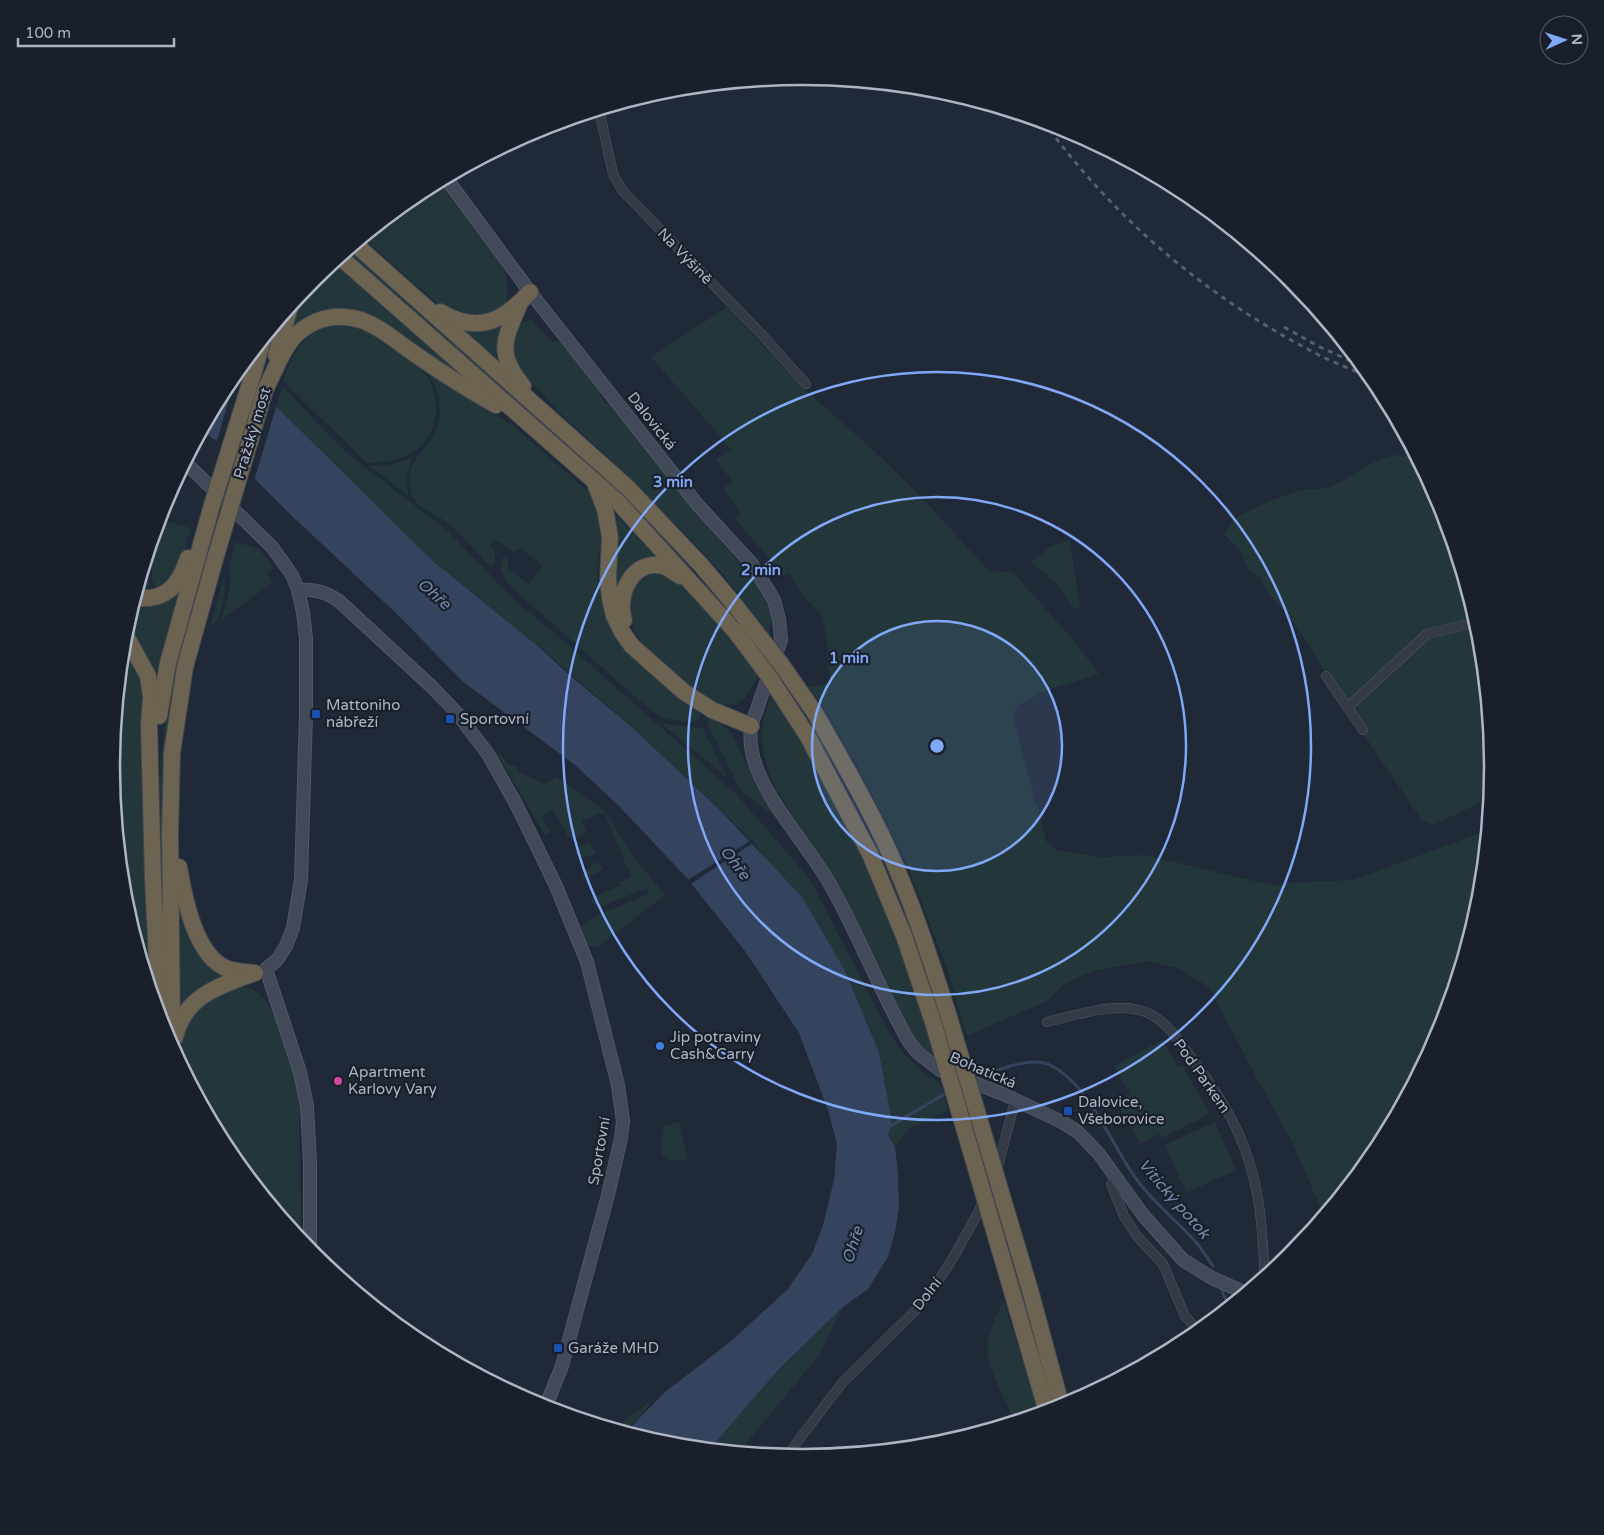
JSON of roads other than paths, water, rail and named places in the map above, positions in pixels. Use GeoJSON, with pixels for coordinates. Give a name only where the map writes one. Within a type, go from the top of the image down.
{"type":"FeatureCollection","features":[{"type":"Feature","properties":{"kind":"highway"},"geometry":{"type":"LineString","coordinates":[[359,248],[628,488],[701,565],[734,604],[781,664],[815,713],[851,776],[887,846],[920,927],[948,1014],[1030,1290],[1060,1399]]}},
{"type":"Feature","properties":{"kind":"highway"},"geometry":{"type":"LineString","coordinates":[[345,261],[526,423],[618,502],[735,631],[768,675],[807,735],[870,854],[904,936],[933,1022],[1045,1405]]}},
{"type":"Feature","properties":{"kind":"highway"},"geometry":{"type":"LineString","coordinates":[[406,290],[455,320],[483,324],[498,318],[525,297]]}},
{"type":"Feature","properties":{"kind":"highway"},"geometry":{"type":"LineString","coordinates":[[525,297],[506,336],[504,347],[514,376],[548,416]]}},
{"type":"Feature","properties":{"kind":"highway"},"geometry":{"type":"LineString","coordinates":[[265,390],[289,344],[305,327],[320,319],[333,317],[354,318],[369,324],[481,397],[526,423]]}},
{"type":"Feature","properties":{"kind":"highway","name":"Pražský most"},"geometry":{"type":"LineString","coordinates":[[170,833],[172,753],[184,668],[286,321]]}},
{"type":"Feature","properties":{"kind":"highway","name":"Pražský most"},"geometry":{"type":"LineString","coordinates":[[195,550],[212,505],[258,356]]}},
{"type":"Feature","properties":{"kind":"highway"},"geometry":{"type":"LineString","coordinates":[[254,371],[255,360]]}},
{"type":"Feature","properties":{"kind":"highway"},"geometry":{"type":"LineString","coordinates":[[594,482],[601,494],[605,509],[610,537],[608,579],[610,598],[614,616],[622,632],[642,656],[684,692],[712,710],[751,726]]}},
{"type":"Feature","properties":{"kind":"highway"},"geometry":{"type":"LineString","coordinates":[[141,598],[153,598],[167,592],[176,584],[195,550]]}},
{"type":"Feature","properties":{"kind":"highway"},"geometry":{"type":"LineString","coordinates":[[151,798],[156,730],[168,663],[195,550]]}},
{"type":"Feature","properties":{"kind":"highway"},"geometry":{"type":"LineString","coordinates":[[642,656],[627,628],[622,612],[625,587],[630,578],[639,570],[664,566],[695,585]]}},
{"type":"Feature","properties":{"kind":"highway"},"geometry":{"type":"LineString","coordinates":[[131,645],[148,676],[151,696],[149,725],[153,879],[159,994]]}},
{"type":"Feature","properties":{"kind":"highway"},"geometry":{"type":"LineString","coordinates":[[170,833],[178,863],[183,895],[190,919],[200,940],[212,958],[227,969],[260,971]]}},
{"type":"Feature","properties":{"kind":"highway"},"geometry":{"type":"LineString","coordinates":[[170,833],[172,1030]]}},
{"type":"Feature","properties":{"kind":"highway"},"geometry":{"type":"LineString","coordinates":[[175,1037],[178,1024],[188,1008],[200,997],[213,989],[260,971]]}},
{"type":"Feature","properties":{"kind":"street","name":"Na Výšině"},"geometry":{"type":"LineString","coordinates":[[600,116],[613,174],[622,190],[806,384]]}},
{"type":"Feature","properties":{"kind":"street","name":"Dalovická"},"geometry":{"type":"LineString","coordinates":[[449,183],[525,297],[697,504],[752,564],[770,593],[779,619],[781,640],[751,726]]}},
{"type":"Feature","properties":{"kind":"street"},"geometry":{"type":"LineString","coordinates":[[190,467],[272,547],[292,576],[298,590],[303,612],[306,638],[306,723],[302,880],[293,928],[286,946],[277,960],[260,971],[300,1072],[306,1106],[310,1163],[310,1240]]}},
{"type":"Feature","properties":{"kind":"street","name":"Sportovní"},"geometry":{"type":"LineString","coordinates":[[298,590],[312,589],[326,592],[339,601],[429,684],[456,712],[488,754],[518,806],[556,886],[586,962],[618,1085],[623,1121],[608,1195],[562,1366],[548,1401]]}},
{"type":"Feature","properties":{"kind":"street"},"geometry":{"type":"LineString","coordinates":[[1348,707],[1427,634],[1469,624]]}},
{"type":"Feature","properties":{"kind":"street"},"geometry":{"type":"LineString","coordinates":[[1326,676],[1363,730]]}},
{"type":"Feature","properties":{"kind":"street","name":"Bohatická"},"geometry":{"type":"LineString","coordinates":[[751,726],[752,756],[758,773],[827,880],[909,1042],[918,1054],[940,1070],[1003,1094],[1062,1122],[1078,1132],[1099,1154],[1114,1181],[1183,1260],[1212,1278],[1240,1290]]}},
{"type":"Feature","properties":{"kind":"street","name":"Pod Parkem"},"geometry":{"type":"LineString","coordinates":[[1048,1022],[1085,1012],[1124,1007],[1147,1013],[1166,1025],[1223,1102],[1244,1142],[1256,1183],[1261,1216],[1265,1269]]}},
{"type":"Feature","properties":{"kind":"street","name":"Dolní"},"geometry":{"type":"LineString","coordinates":[[792,1450],[842,1383],[917,1309],[944,1272],[979,1211],[999,1162],[1015,1101]]}},
{"type":"Feature","properties":{"kind":"street"},"geometry":{"type":"LineString","coordinates":[[1114,1181],[1124,1216],[1137,1236],[1163,1264],[1186,1316],[1194,1326]]}},
{"type":"Feature","properties":{"kind":"water","name":"Ohře"},"geometry":{"type":"Polygon","coordinates":[[[244,375],[433,561],[539,647],[634,729],[719,809],[802,897],[845,971],[879,1052],[892,1122],[888,1135],[895,1147],[898,1174],[899,1208],[895,1232],[888,1257],[868,1289],[843,1307],[779,1369],[714,1444],[630,1428],[665,1392],[730,1342],[787,1290],[812,1254],[823,1225],[834,1180],[837,1144],[828,1110],[799,1033],[745,951],[686,877],[618,805],[575,765],[462,681],[399,616],[293,517],[217,441],[207,434],[244,375]]]}},
{"type":"Feature","properties":{"kind":"waterway","name":"Vitický potok"},"geometry":{"type":"LineString","coordinates":[[981,1076],[1014,1065],[1032,1062],[1048,1064],[1063,1073],[1087,1099],[1137,1180],[1195,1241],[1213,1266]]}},
{"type":"Feature","properties":{"kind":"waterway","name":"Vitický potok"},"geometry":{"type":"LineString","coordinates":[[889,1127],[946,1093]]}},
{"type":"Feature","properties":{"kind":"waterway","name":"Vitický potok"},"geometry":{"type":"LineString","coordinates":[[1222,1291],[1227,1301]]}},
{"type":"Feature","properties":{"kind":"railway"},"geometry":{"type":"LineString","coordinates":[[1053,133],[1102,192],[1133,224],[1202,282],[1238,308],[1277,332],[1324,357],[1357,371]]}},
{"type":"Feature","properties":{"kind":"railway"},"geometry":{"type":"LineString","coordinates":[[1284,327],[1349,360]]}},
{"type":"Feature","properties":{"kind":"place","name":"Mattoniho nábřeží"},"geometry":{"type":"Point","coordinates":[316,714]}},
{"type":"Feature","properties":{"kind":"place","name":"Sportovní"},"geometry":{"type":"Point","coordinates":[450,719]}},
{"type":"Feature","properties":{"kind":"place","name":"Jip potraviny Cash&Carry"},"geometry":{"type":"Point","coordinates":[660,1046]}},
{"type":"Feature","properties":{"kind":"place","name":"Apartment Karlovy Vary"},"geometry":{"type":"Point","coordinates":[338,1081]}},
{"type":"Feature","properties":{"kind":"place","name":"Dalovice, Všeborovice"},"geometry":{"type":"Point","coordinates":[1068,1111]}},
{"type":"Feature","properties":{"kind":"place","name":"Garáže MHD"},"geometry":{"type":"Point","coordinates":[558,1348]}}]}
